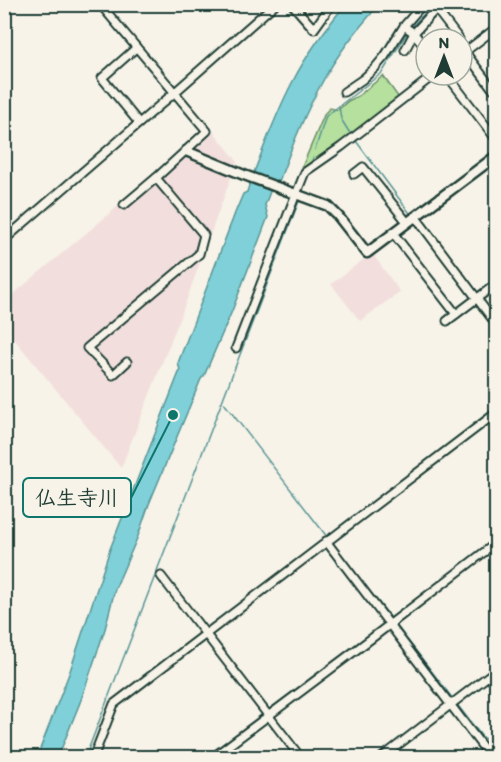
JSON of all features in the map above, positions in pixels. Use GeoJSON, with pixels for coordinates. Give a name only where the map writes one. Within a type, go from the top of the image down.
{"type":"FeatureCollection","features":[{"type":"Feature","properties":{"kind":"street"},"geometry":{"type":"LineString","coordinates":[[100,4],[207,131],[124,205]]}},
{"type":"Feature","properties":{"kind":"street"},"geometry":{"type":"LineString","coordinates":[[4,240],[275,4]]}},
{"type":"Feature","properties":{"kind":"street"},"geometry":{"type":"LineString","coordinates":[[292,4],[314,29],[332,4]]}},
{"type":"Feature","properties":{"kind":"street"},"geometry":{"type":"LineString","coordinates":[[344,92],[375,68],[404,26],[423,4]]}},
{"type":"Feature","properties":{"kind":"street"},"geometry":{"type":"LineString","coordinates":[[420,27],[438,7],[451,27]]}},
{"type":"Feature","properties":{"kind":"street"},"geometry":{"type":"LineString","coordinates":[[404,26],[414,33],[405,50]]}},
{"type":"Feature","properties":{"kind":"street"},"geometry":{"type":"LineString","coordinates":[[474,45],[496,28]]}},
{"type":"Feature","properties":{"kind":"street"},"geometry":{"type":"LineString","coordinates":[[136,48],[102,78],[139,123]]}},
{"type":"Feature","properties":{"kind":"street"},"geometry":{"type":"LineString","coordinates":[[474,64],[492,88]]}},
{"type":"Feature","properties":{"kind":"street"},"geometry":{"type":"LineString","coordinates":[[236,348],[305,172],[418,87]]}},
{"type":"Feature","properties":{"kind":"street"},"geometry":{"type":"LineString","coordinates":[[456,87],[496,139]]}},
{"type":"Feature","properties":{"kind":"street"},"geometry":{"type":"LineString","coordinates":[[186,151],[328,206],[368,253],[496,156]]}},
{"type":"Feature","properties":{"kind":"street"},"geometry":{"type":"LineString","coordinates":[[354,174],[363,167],[407,222]]}},
{"type":"Feature","properties":{"kind":"street"},"geometry":{"type":"LineString","coordinates":[[127,362],[113,375],[87,348],[199,254],[204,235],[156,178]]}},
{"type":"Feature","properties":{"kind":"street"},"geometry":{"type":"LineString","coordinates":[[415,216],[496,324]]}},
{"type":"Feature","properties":{"kind":"street"},"geometry":{"type":"LineString","coordinates":[[393,233],[456,314]]}},
{"type":"Feature","properties":{"kind":"street"},"geometry":{"type":"LineString","coordinates":[[447,321],[496,284]]}},
{"type":"Feature","properties":{"kind":"street"},"geometry":{"type":"LineString","coordinates":[[93,758],[114,704],[496,413]]}},
{"type":"Feature","properties":{"kind":"street"},"geometry":{"type":"LineString","coordinates":[[326,541],[491,758]]}},
{"type":"Feature","properties":{"kind":"street"},"geometry":{"type":"LineString","coordinates":[[212,758],[496,543]]}},
{"type":"Feature","properties":{"kind":"street"},"geometry":{"type":"LineString","coordinates":[[161,576],[301,758]]}},
{"type":"Feature","properties":{"kind":"street"},"geometry":{"type":"LineString","coordinates":[[381,758],[496,670]]}},
{"type":"Feature","properties":{"kind":"shaded area"},"geometry":{"type":"Polygon","coordinates":[[[209,126],[237,161],[181,315],[121,468],[5,328],[4,302],[209,126]]]}},
{"type":"Feature","properties":{"kind":"shaded area"},"geometry":{"type":"Polygon","coordinates":[[[372,253],[400,292],[360,321],[331,284],[372,253]]]}},
{"type":"Feature","properties":{"kind":"green space"},"geometry":{"type":"Polygon","coordinates":[[[383,76],[399,98],[308,168],[302,167],[325,113],[330,108],[338,110],[383,76]]]}},
{"type":"Feature","properties":{"kind":"water"},"geometry":{"type":"Polygon","coordinates":[[[345,5],[379,5],[350,40],[324,79],[293,144],[278,184],[253,175],[276,116],[293,81],[317,42],[345,5]]]}},
{"type":"Feature","properties":{"kind":"water"},"geometry":{"type":"Polygon","coordinates":[[[250,182],[271,189],[265,205],[268,217],[232,311],[201,379],[115,589],[105,629],[81,700],[58,757],[35,758],[70,671],[110,549],[180,370],[178,363],[235,213],[250,182]]]}},
{"type":"Feature","properties":{"kind":"waterway"},"geometry":{"type":"LineString","coordinates":[[4,7],[9,4]]}},
{"type":"Feature","properties":{"kind":"waterway"},"geometry":{"type":"LineString","coordinates":[[411,27],[434,4]]}},
{"type":"Feature","properties":{"kind":"waterway"},"geometry":{"type":"LineString","coordinates":[[315,150],[326,116],[382,73],[407,33]]}},
{"type":"Feature","properties":{"kind":"waterway"},"geometry":{"type":"LineString","coordinates":[[339,106],[341,119],[351,135]]}},
{"type":"Feature","properties":{"kind":"waterway"},"geometry":{"type":"LineString","coordinates":[[356,141],[412,216]]}},
{"type":"Feature","properties":{"kind":"waterway"},"geometry":{"type":"LineString","coordinates":[[311,163],[313,158]]}},
{"type":"Feature","properties":{"kind":"waterway"},"geometry":{"type":"LineString","coordinates":[[302,191],[307,177]]}},
{"type":"Feature","properties":{"kind":"waterway"},"geometry":{"type":"LineString","coordinates":[[85,758],[299,201]]}},
{"type":"Feature","properties":{"kind":"waterway"},"geometry":{"type":"LineString","coordinates":[[224,403],[328,538]]}},
{"type":"Feature","properties":{"kind":"waterway"},"geometry":{"type":"LineString","coordinates":[[331,542],[391,618]]}},
{"type":"Feature","properties":{"kind":"waterway"},"geometry":{"type":"LineString","coordinates":[[396,625],[453,699]]}},
{"type":"Feature","properties":{"kind":"waterway"},"geometry":{"type":"LineString","coordinates":[[456,703],[483,738],[496,743]]}},
{"type":"Feature","properties":{"kind":"place","name":"仏生寺川"},"geometry":{"type":"Point","coordinates":[173,415]}}]}
